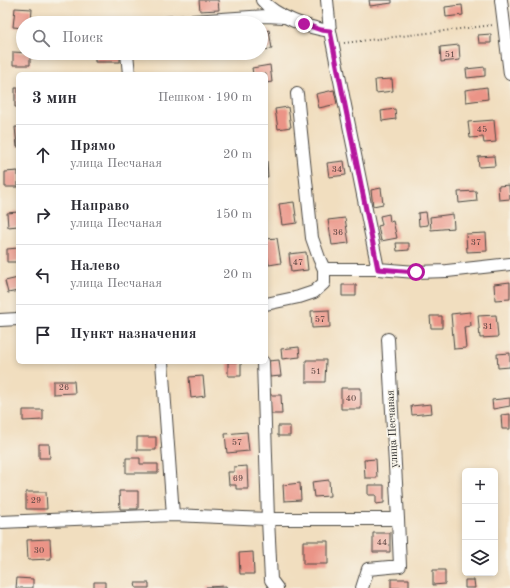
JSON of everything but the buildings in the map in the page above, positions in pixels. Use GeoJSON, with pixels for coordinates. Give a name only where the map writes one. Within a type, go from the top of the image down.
{"type":"FeatureCollection","features":[{"type":"Feature","properties":{"kind":"street"},"geometry":{"type":"LineString","coordinates":[[262,0],[275,11],[287,17],[321,30],[330,31]]}},
{"type":"Feature","properties":{"kind":"street"},"geometry":{"type":"LineString","coordinates":[[326,0],[330,31],[378,269]]}},
{"type":"Feature","properties":{"kind":"street"},"geometry":{"type":"LineString","coordinates":[[501,0],[510,74]]}},
{"type":"Feature","properties":{"kind":"street"},"geometry":{"type":"LineString","coordinates":[[268,16],[287,17]]}},
{"type":"Feature","properties":{"kind":"street"},"geometry":{"type":"LineString","coordinates":[[128,60],[129,72]]}},
{"type":"Feature","properties":{"kind":"street"},"geometry":{"type":"LineString","coordinates":[[268,304],[314,292],[324,283],[324,269],[312,238],[297,94]]}},
{"type":"Feature","properties":{"kind":"street"},"geometry":{"type":"LineString","coordinates":[[324,269],[378,269],[416,272],[447,272],[510,264]]}},
{"type":"Feature","properties":{"kind":"street"},"geometry":{"type":"LineString","coordinates":[[0,320],[16,319]]}},
{"type":"Feature","properties":{"kind":"street","name":"улица Песчаная"},"geometry":{"type":"LineString","coordinates":[[362,588],[368,569],[400,566],[388,339]]}},
{"type":"Feature","properties":{"kind":"street"},"geometry":{"type":"LineString","coordinates":[[162,364],[173,515]]}},
{"type":"Feature","properties":{"kind":"street"},"geometry":{"type":"LineString","coordinates":[[263,364],[271,580],[277,588]]}},
{"type":"Feature","properties":{"kind":"street"},"geometry":{"type":"LineString","coordinates":[[0,522],[173,515],[268,519],[398,519]]}},
{"type":"Feature","properties":{"kind":"path"},"geometry":{"type":"LineString","coordinates":[[333,45],[504,23]]}},
{"type":"Feature","properties":{"kind":"route"},"geometry":{"type":"LineString","coordinates":[[304,24],[321,30],[330,31],[378,269],[416,272]]}}]}
